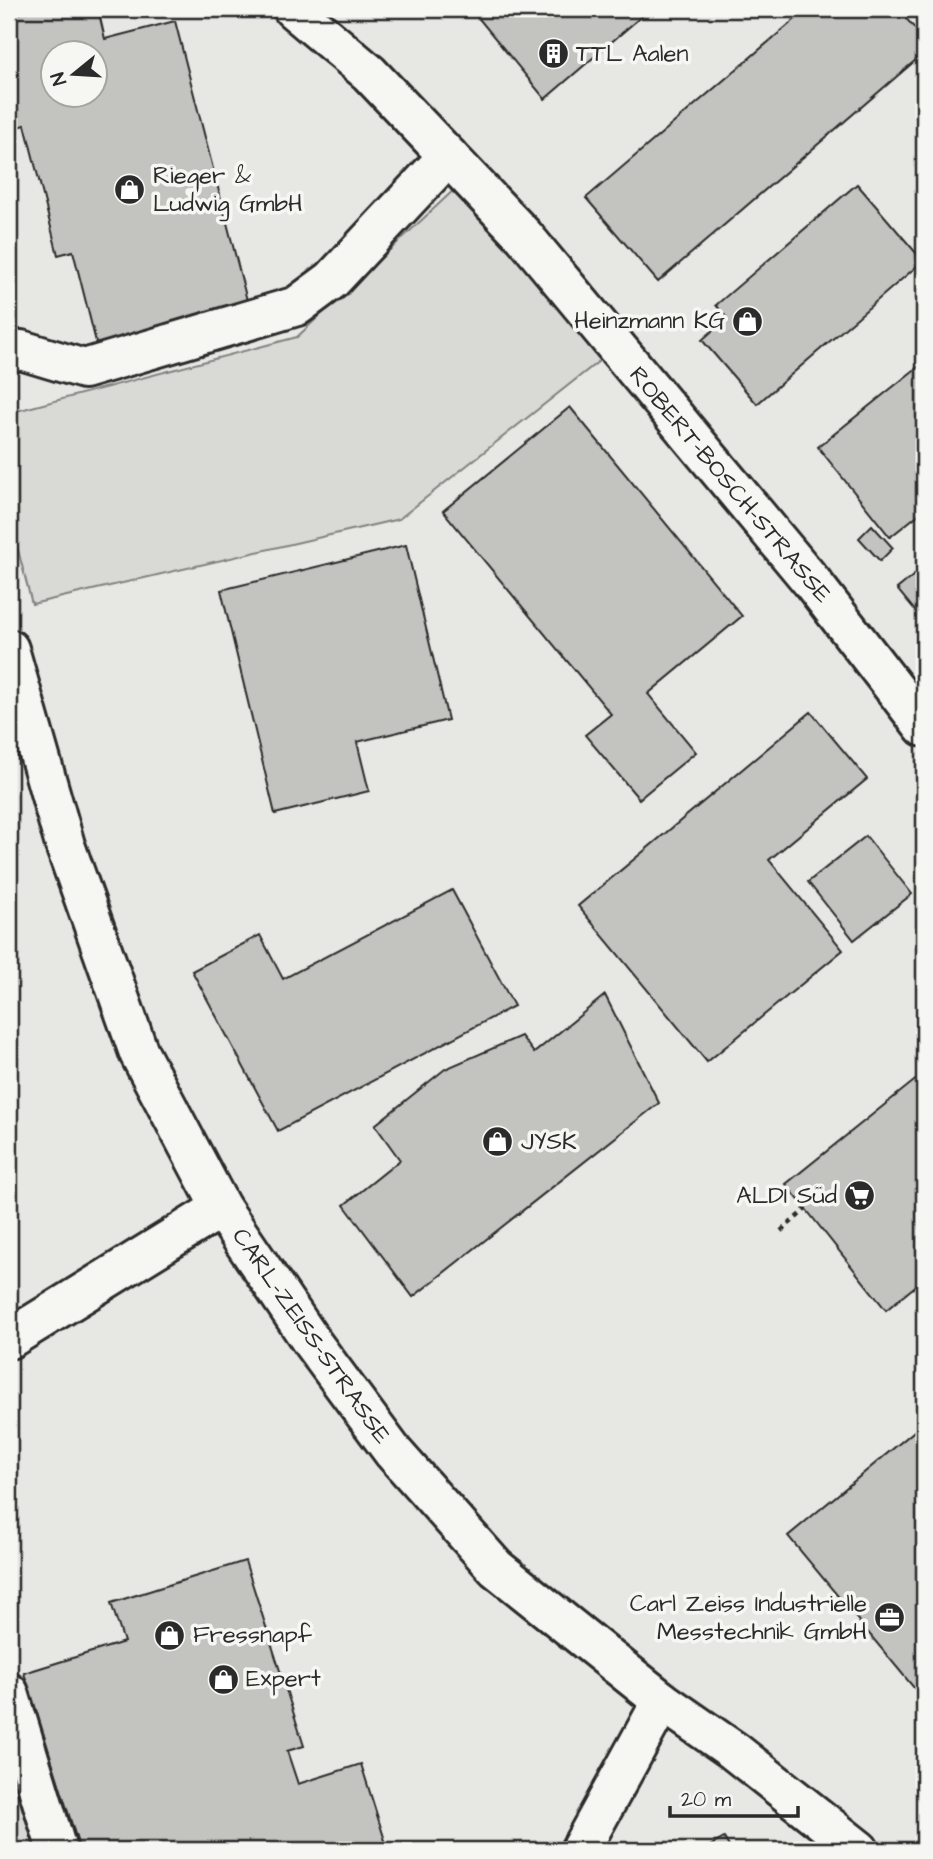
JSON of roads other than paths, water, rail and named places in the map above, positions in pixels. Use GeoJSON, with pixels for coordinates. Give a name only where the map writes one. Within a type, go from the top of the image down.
{"type":"FeatureCollection","features":[{"type":"Feature","properties":{"kind":"street","name":"ROBERT-BOSCH-STRASSE"},"geometry":{"type":"LineString","coordinates":[[293,9],[369,73],[524,236],[812,582],[924,727]]}},
{"type":"Feature","properties":{"kind":"street"},"geometry":{"type":"LineString","coordinates":[[9,353],[22,350],[84,369],[297,306],[331,280],[448,156]]}},
{"type":"Feature","properties":{"kind":"street","name":"CARL-ZEISS-STRASSE"},"geometry":{"type":"LineString","coordinates":[[9,649],[65,845],[139,1053],[221,1208],[313,1344],[393,1452],[496,1568],[662,1701],[734,1751],[859,1850]]}},
{"type":"Feature","properties":{"kind":"street"},"geometry":{"type":"LineString","coordinates":[[9,1339],[221,1208]]}},
{"type":"Feature","properties":{"kind":"street"},"geometry":{"type":"LineString","coordinates":[[9,1693],[57,1850]]}},
{"type":"Feature","properties":{"kind":"street"},"geometry":{"type":"LineString","coordinates":[[580,1850],[662,1701]]}},
{"type":"Feature","properties":{"kind":"place","name":"TTL Aalen"},"geometry":{"type":"Point","coordinates":[553,54]}},
{"type":"Feature","properties":{"kind":"place","name":"Rieger & Ludwig GmbH"},"geometry":{"type":"Point","coordinates":[130,190]}},
{"type":"Feature","properties":{"kind":"place","name":"Heinzmann KG"},"geometry":{"type":"Point","coordinates":[748,321]}},
{"type":"Feature","properties":{"kind":"place","name":"JYSK"},"geometry":{"type":"Point","coordinates":[498,1142]}},
{"type":"Feature","properties":{"kind":"place","name":"ALDI Süd"},"geometry":{"type":"Point","coordinates":[860,1196]}},
{"type":"Feature","properties":{"kind":"place","name":"Carl Zeiss Industrielle Messtechnik GmbH"},"geometry":{"type":"Point","coordinates":[890,1618]}},
{"type":"Feature","properties":{"kind":"place","name":"Fressnapf"},"geometry":{"type":"Point","coordinates":[170,1635]}},
{"type":"Feature","properties":{"kind":"place","name":"Expert"},"geometry":{"type":"Point","coordinates":[223,1679]}}]}
